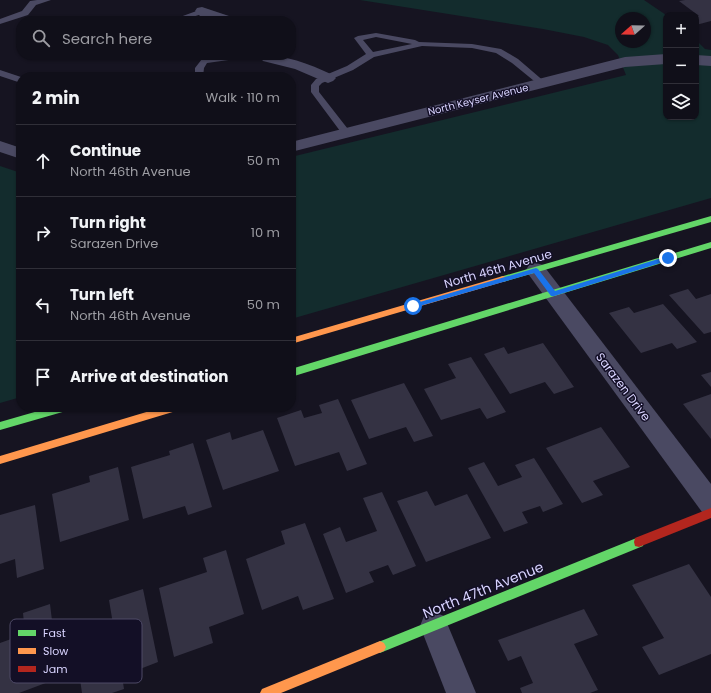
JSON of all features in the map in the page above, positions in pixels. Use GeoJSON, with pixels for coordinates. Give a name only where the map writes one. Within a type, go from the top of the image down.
{"type":"FeatureCollection","features":[{"type":"Feature","properties":{"kind":"street"},"geometry":{"type":"LineString","coordinates":[[202,11],[216,16]]}},
{"type":"Feature","properties":{"kind":"street","name":"North Keyser Avenue"},"geometry":{"type":"LineString","coordinates":[[296,146],[626,62],[663,59]]}},
{"type":"Feature","properties":{"kind":"street"},"geometry":{"type":"LineString","coordinates":[[277,60],[300,65],[328,78]]}},
{"type":"Feature","properties":{"kind":"street"},"geometry":{"type":"LineString","coordinates":[[699,60],[711,61]]}},
{"type":"Feature","properties":{"kind":"street"},"geometry":{"type":"LineString","coordinates":[[0,146],[16,152]]}},
{"type":"Feature","properties":{"kind":"street","name":"North 46th Avenue"},"geometry":{"type":"LineString","coordinates":[[296,340],[711,219]]}},
{"type":"Feature","properties":{"kind":"street"},"geometry":{"type":"LineString","coordinates":[[296,371],[554,294],[711,244]]}},
{"type":"Feature","properties":{"kind":"street","name":"Sarazen Drive"},"geometry":{"type":"LineString","coordinates":[[536,270],[711,504]]}},
{"type":"Feature","properties":{"kind":"street"},"geometry":{"type":"LineString","coordinates":[[0,426],[49,412]]}},
{"type":"Feature","properties":{"kind":"street"},"geometry":{"type":"LineString","coordinates":[[0,460],[159,412]]}},
{"type":"Feature","properties":{"kind":"street","name":"North 47th Avenue"},"geometry":{"type":"LineString","coordinates":[[266,693],[711,513]]}},
{"type":"Feature","properties":{"kind":"street"},"geometry":{"type":"LineString","coordinates":[[434,626],[461,693]]}},
{"type":"Feature","properties":{"kind":"lane"},"geometry":{"type":"LineString","coordinates":[[17,16],[25,13],[32,1],[46,0]]}},
{"type":"Feature","properties":{"kind":"lane"},"geometry":{"type":"LineString","coordinates":[[188,16],[202,11]]}},
{"type":"Feature","properties":{"kind":"lane"},"geometry":{"type":"LineString","coordinates":[[0,22],[16,16]]}},
{"type":"Feature","properties":{"kind":"lane"},"geometry":{"type":"LineString","coordinates":[[371,55],[358,38],[376,35],[422,44],[472,46],[498,51],[515,61],[542,83]]}},
{"type":"Feature","properties":{"kind":"lane"},"geometry":{"type":"LineString","coordinates":[[346,133],[315,92],[315,85],[350,68],[371,55],[422,44]]}},
{"type":"Feature","properties":{"kind":"lane"},"geometry":{"type":"LineString","coordinates":[[198,72],[201,64],[205,61],[212,60]]}},
{"type":"Feature","properties":{"kind":"lane"},"geometry":{"type":"LineString","coordinates":[[0,73],[16,78]]}},
{"type":"Feature","properties":{"kind":"green space"},"geometry":{"type":"Polygon","coordinates":[[[360,0],[644,0],[663,13],[663,120],[699,120],[699,43],[705,49],[711,50],[711,198],[296,318],[296,156],[626,75],[618,55],[608,45],[584,37],[543,29],[360,0]]]}},
{"type":"Feature","properties":{"kind":"green space"},"geometry":{"type":"Polygon","coordinates":[[[0,166],[16,171],[16,398],[0,403],[0,166]]]}},
{"type":"Feature","properties":{"kind":"building"},"geometry":{"type":"Polygon","coordinates":[[[711,0],[711,21],[699,24],[699,12],[694,12],[679,1],[711,0]]]}},
{"type":"Feature","properties":{"kind":"building"},"geometry":{"type":"Polygon","coordinates":[[[688,289],[696,299],[711,294],[711,332],[704,334],[669,295],[688,289]]]}},
{"type":"Feature","properties":{"kind":"building"},"geometry":{"type":"Polygon","coordinates":[[[663,304],[697,342],[677,349],[672,343],[641,353],[609,313],[629,307],[634,313],[663,304]]]}},
{"type":"Feature","properties":{"kind":"building"},"geometry":{"type":"Polygon","coordinates":[[[543,343],[574,387],[554,394],[545,382],[510,394],[484,354],[504,347],[508,354],[543,343]]]}},
{"type":"Feature","properties":{"kind":"building"},"geometry":{"type":"Polygon","coordinates":[[[471,357],[506,412],[487,419],[480,408],[441,420],[424,389],[456,378],[448,364],[471,357]]]}},
{"type":"Feature","properties":{"kind":"building"},"geometry":{"type":"Polygon","coordinates":[[[711,372],[711,387],[701,375],[711,372]]]}},
{"type":"Feature","properties":{"kind":"building"},"geometry":{"type":"Polygon","coordinates":[[[404,383],[433,436],[414,442],[406,427],[369,439],[351,400],[404,383]]]}},
{"type":"Feature","properties":{"kind":"building"},"geometry":{"type":"Polygon","coordinates":[[[711,394],[711,439],[683,404],[711,394]]]}},
{"type":"Feature","properties":{"kind":"building"},"geometry":{"type":"Polygon","coordinates":[[[338,399],[367,464],[347,471],[339,452],[295,466],[277,418],[301,410],[304,418],[322,413],[319,405],[338,399]]]}},
{"type":"Feature","properties":{"kind":"building"},"geometry":{"type":"Polygon","coordinates":[[[601,427],[630,467],[593,481],[603,495],[582,503],[546,448],[601,427]]]}},
{"type":"Feature","properties":{"kind":"building"},"geometry":{"type":"Polygon","coordinates":[[[263,430],[279,471],[223,490],[206,440],[230,432],[232,440],[263,430]]]}},
{"type":"Feature","properties":{"kind":"building"},"geometry":{"type":"Polygon","coordinates":[[[193,443],[212,507],[188,515],[185,506],[143,519],[131,467],[170,455],[169,451],[193,443]]]}},
{"type":"Feature","properties":{"kind":"building"},"geometry":{"type":"Polygon","coordinates":[[[534,458],[563,504],[543,512],[540,506],[522,512],[528,523],[504,532],[468,468],[484,462],[498,486],[522,477],[515,465],[534,458]]]}},
{"type":"Feature","properties":{"kind":"building"},"geometry":{"type":"Polygon","coordinates":[[[118,467],[129,520],[60,542],[52,494],[90,482],[89,476],[118,467]]]}},
{"type":"Feature","properties":{"kind":"building"},"geometry":{"type":"Polygon","coordinates":[[[427,491],[435,506],[467,494],[491,538],[426,562],[397,501],[427,491]]]}},
{"type":"Feature","properties":{"kind":"building"},"geometry":{"type":"Polygon","coordinates":[[[382,492],[416,566],[393,575],[388,565],[369,572],[374,582],[346,593],[323,534],[340,527],[346,542],[377,531],[363,498],[382,492]]]}},
{"type":"Feature","properties":{"kind":"building"},"geometry":{"type":"Polygon","coordinates":[[[35,505],[44,569],[17,578],[15,559],[0,564],[0,515],[35,505]]]}},
{"type":"Feature","properties":{"kind":"building"},"geometry":{"type":"Polygon","coordinates":[[[305,523],[334,599],[303,610],[298,596],[262,610],[246,559],[285,544],[281,531],[305,523]]]}},
{"type":"Feature","properties":{"kind":"building"},"geometry":{"type":"Polygon","coordinates":[[[226,550],[244,614],[209,627],[213,643],[174,657],[159,588],[207,572],[203,558],[226,550]]]}},
{"type":"Feature","properties":{"kind":"building"},"geometry":{"type":"Polygon","coordinates":[[[689,564],[711,597],[711,654],[659,675],[642,647],[664,638],[632,585],[689,564]]]}},
{"type":"Feature","properties":{"kind":"building"},"geometry":{"type":"Polygon","coordinates":[[[143,589],[158,662],[142,668],[142,619],[112,619],[109,600],[143,589]]]}},
{"type":"Feature","properties":{"kind":"building"},"geometry":{"type":"Polygon","coordinates":[[[50,604],[52,619],[24,619],[23,613],[50,604]]]}},
{"type":"Feature","properties":{"kind":"building"},"geometry":{"type":"Polygon","coordinates":[[[584,609],[598,635],[574,644],[598,690],[590,693],[522,693],[520,688],[533,683],[521,656],[508,661],[498,640],[584,609]]]}},
{"type":"Feature","properties":{"kind":"building"},"geometry":{"type":"Polygon","coordinates":[[[10,639],[10,683],[46,683],[19,693],[0,693],[0,643],[10,639]]]}},
{"type":"Feature","properties":{"kind":"building"},"geometry":{"type":"Polygon","coordinates":[[[81,683],[123,683],[124,689],[112,693],[82,693],[81,683]]]}},
{"type":"Feature","properties":{"kind":"traffic: fast"},"geometry":{"type":"LineString","coordinates":[[503,279],[711,219]]}},
{"type":"Feature","properties":{"kind":"traffic: fast"},"geometry":{"type":"LineString","coordinates":[[296,371],[711,245]]}},
{"type":"Feature","properties":{"kind":"traffic: fast"},"geometry":{"type":"LineString","coordinates":[[0,426],[49,412]]}},
{"type":"Feature","properties":{"kind":"traffic: fast"},"geometry":{"type":"LineString","coordinates":[[380,647],[639,542]]}},
{"type":"Feature","properties":{"kind":"traffic: slow"},"geometry":{"type":"LineString","coordinates":[[296,340],[503,279]]}},
{"type":"Feature","properties":{"kind":"traffic: slow"},"geometry":{"type":"LineString","coordinates":[[0,460],[159,412]]}},
{"type":"Feature","properties":{"kind":"traffic: slow"},"geometry":{"type":"LineString","coordinates":[[266,693],[380,647]]}},
{"type":"Feature","properties":{"kind":"traffic: jam"},"geometry":{"type":"LineString","coordinates":[[639,542],[711,513]]}},
{"type":"Feature","properties":{"kind":"route"},"geometry":{"type":"LineString","coordinates":[[413,306],[536,270],[554,294],[668,258]]}}]}
